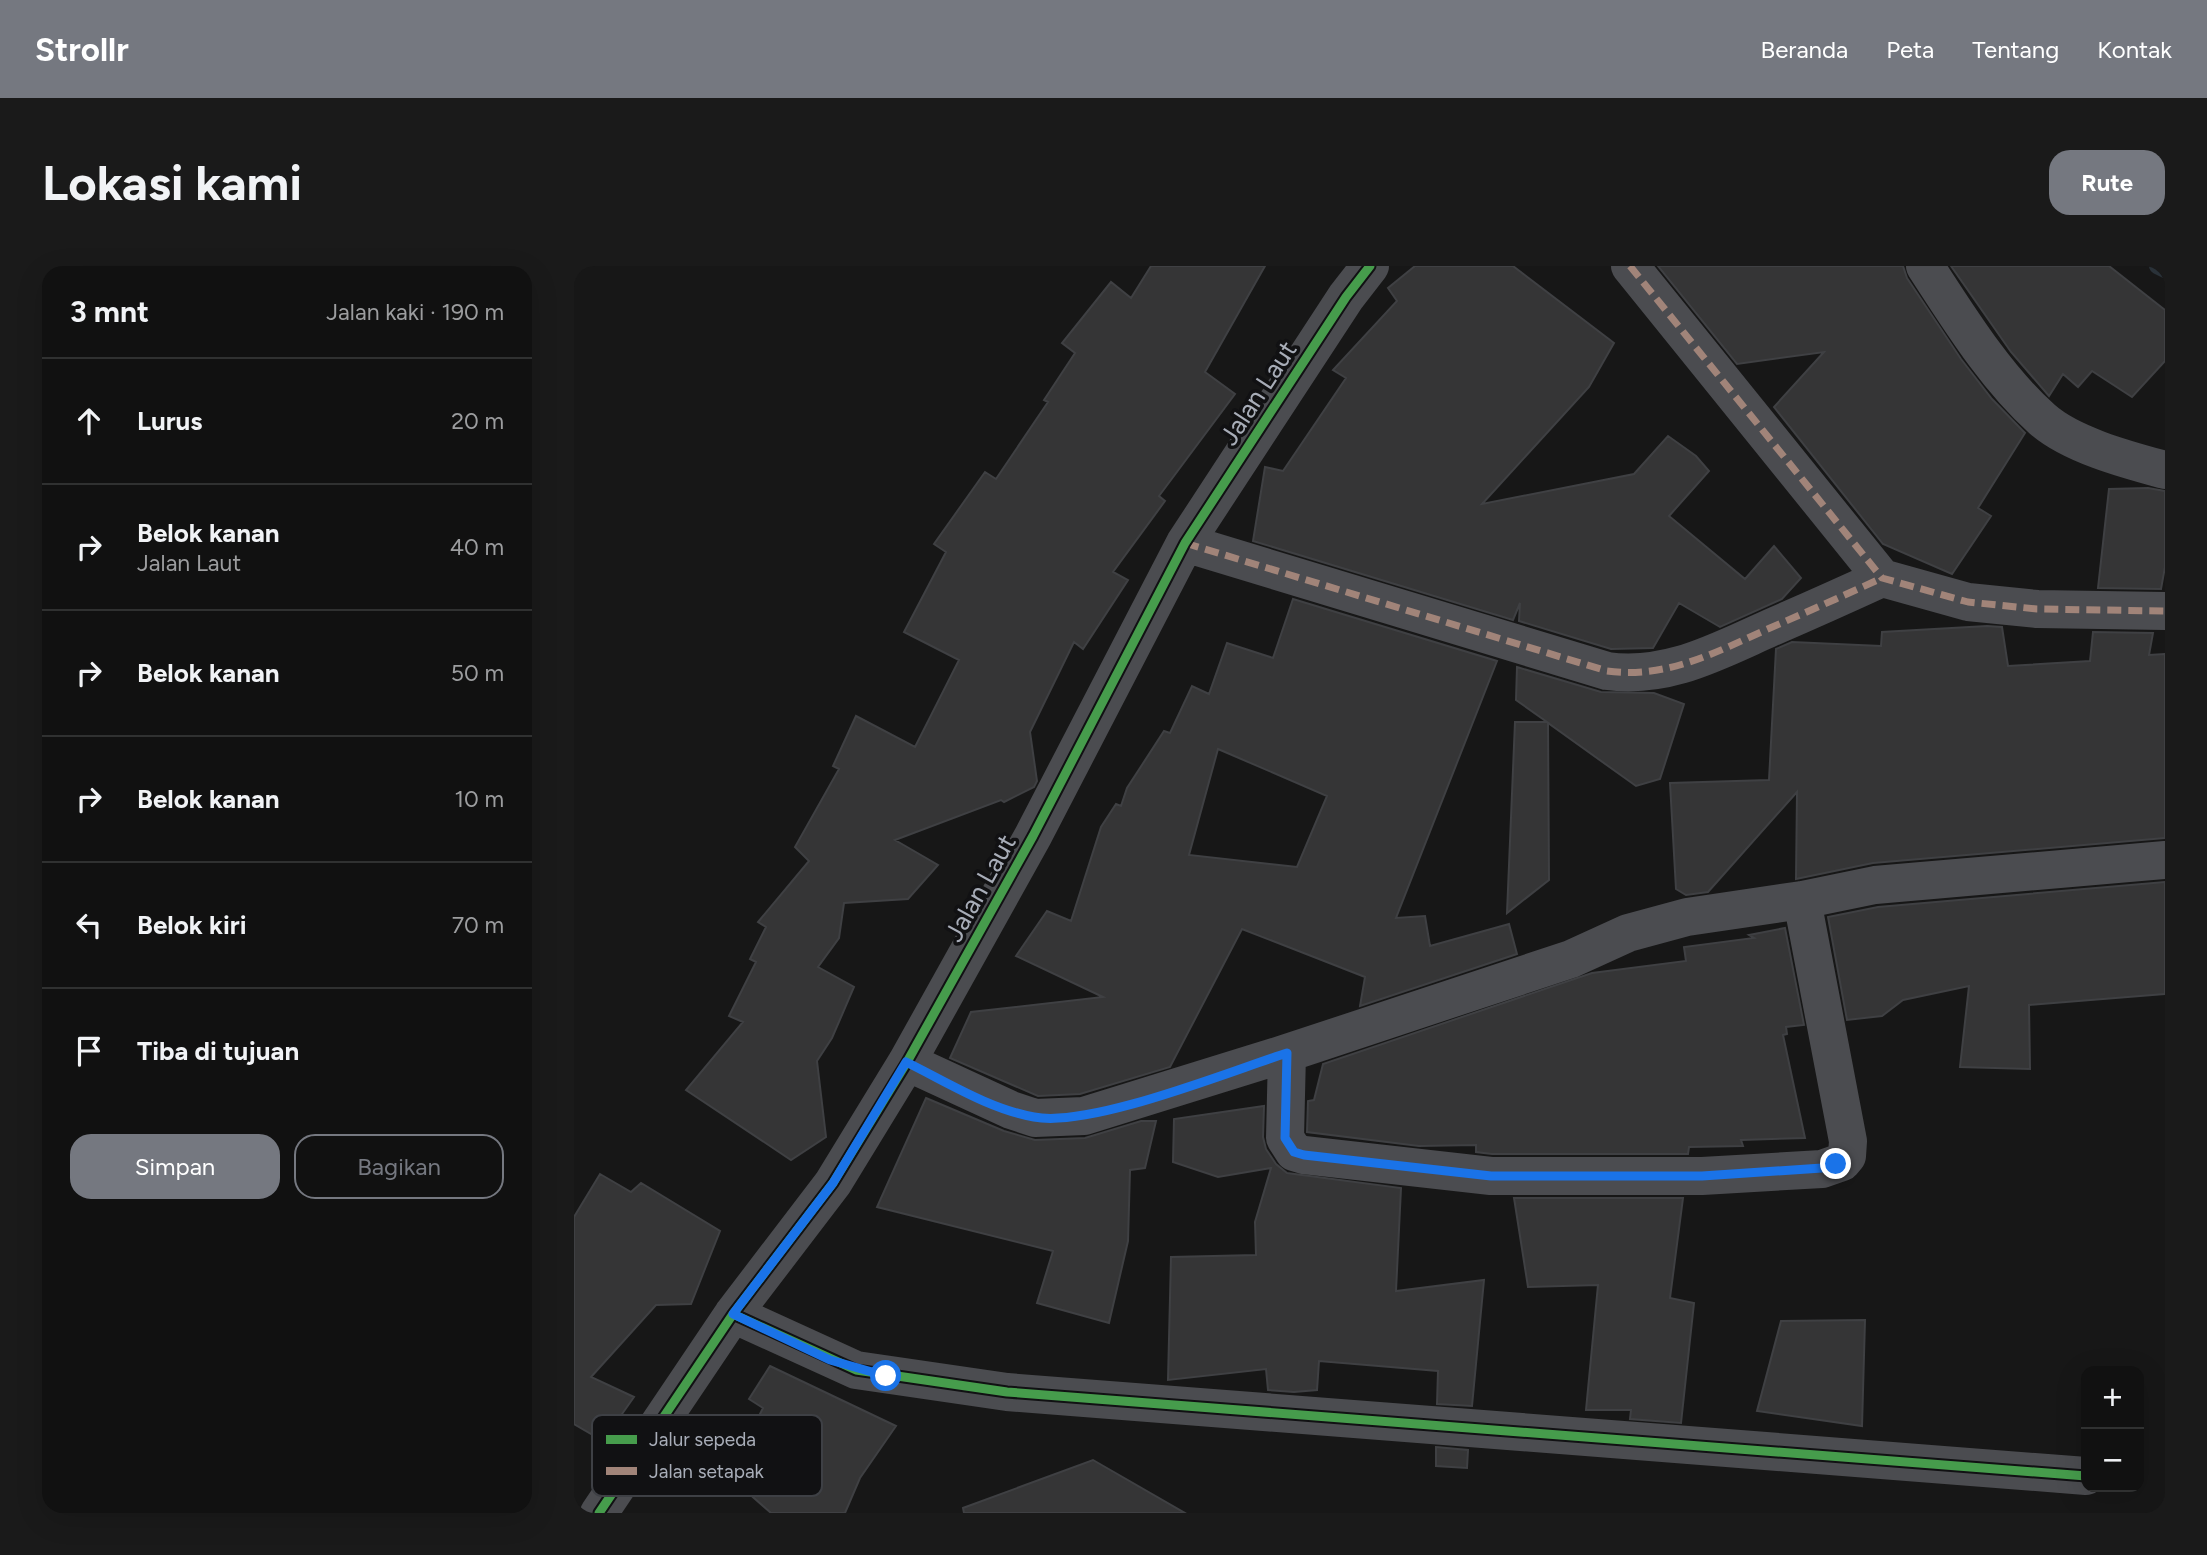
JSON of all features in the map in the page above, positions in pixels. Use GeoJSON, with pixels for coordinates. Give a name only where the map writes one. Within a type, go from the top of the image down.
{"type":"FeatureCollection","features":[{"type":"Feature","properties":{"kind":"street","name":"Jalan Laut"},"geometry":{"type":"LineString","coordinates":[[665,1415],[733,1314],[833,1183],[906,1062],[1033,836],[1185,543],[1346,297],[1370,266]]}},
{"type":"Feature","properties":{"kind":"street"},"geometry":{"type":"LineString","coordinates":[[1630,266],[1882,578],[1968,602],[2037,609],[2165,611]]}},
{"type":"Feature","properties":{"kind":"street"},"geometry":{"type":"LineString","coordinates":[[1925,266],[2005,379],[2044,421],[2105,453],[2165,470]]}},
{"type":"Feature","properties":{"kind":"street"},"geometry":{"type":"LineString","coordinates":[[1185,543],[1594,667],[1627,673],[1648,673],[1689,664],[1882,578]]}},
{"type":"Feature","properties":{"kind":"street"},"geometry":{"type":"LineString","coordinates":[[906,1062],[989,1102],[1035,1118],[1051,1119],[1101,1112],[1571,959],[1628,933],[1688,917],[1802,900],[1875,885],[2165,860]]}},
{"type":"Feature","properties":{"kind":"street"},"geometry":{"type":"LineString","coordinates":[[1287,1053],[1285,1138],[1294,1152],[1304,1155],[1491,1176],[1702,1176],[1822,1168],[1842,1162],[1847,1156],[1848,1141],[1802,900]]}},
{"type":"Feature","properties":{"kind":"street"},"geometry":{"type":"LineString","coordinates":[[733,1314],[856,1370],[1007,1392],[2081,1476]]}},
{"type":"Feature","properties":{"kind":"street","name":"Jalan Laut"},"geometry":{"type":"LineString","coordinates":[[599,1513],[610,1496]]}},
{"type":"Feature","properties":{"kind":"building"},"geometry":{"type":"Polygon","coordinates":[[[1151,266],[1265,266],[1205,372],[1235,394],[1159,496],[1165,501],[1113,572],[1128,580],[1083,649],[1074,642],[1030,732],[1037,781],[1034,787],[1004,802],[1001,800],[895,840],[938,865],[908,899],[844,903],[839,938],[818,967],[854,987],[832,1038],[817,1061],[826,1137],[791,1160],[686,1090],[743,1022],[729,1016],[756,962],[750,959],[766,927],[758,922],[809,861],[795,847],[839,769],[833,766],[856,716],[915,747],[959,660],[904,632],[946,552],[934,544],[985,472],[996,479],[1048,402],[1044,400],[1075,353],[1062,343],[1111,282],[1131,298],[1151,266]]]}},
{"type":"Feature","properties":{"kind":"building"},"geometry":{"type":"Polygon","coordinates":[[[1415,266],[1513,266],[1614,343],[1589,387],[1482,504],[1634,474],[1668,436],[1696,456],[1709,471],[1669,516],[1745,579],[1774,546],[1801,578],[1782,599],[1720,627],[1679,603],[1653,648],[1611,649],[1519,621],[1520,603],[1513,620],[1253,541],[1265,467],[1283,471],[1346,378],[1333,370],[1397,301],[1388,288],[1415,266]]]}},
{"type":"Feature","properties":{"kind":"building"},"geometry":{"type":"Polygon","coordinates":[[[1658,266],[1903,266],[1907,278],[1961,359],[1992,399],[2025,433],[1978,508],[1991,516],[1952,574],[1883,544],[1774,407],[1824,352],[1737,364],[1658,266]]]}},
{"type":"Feature","properties":{"kind":"building"},"geometry":{"type":"Polygon","coordinates":[[[1951,266],[2109,266],[2165,310],[2165,361],[2132,397],[2092,371],[2078,387],[2063,374],[2049,396],[2011,352],[1951,266]]]}},
{"type":"Feature","properties":{"kind":"building"},"geometry":{"type":"Polygon","coordinates":[[[2148,488],[2165,491],[2165,567],[2161,589],[2098,588],[2109,489],[2148,488]]]}},
{"type":"Feature","properties":{"kind":"building"},"geometry":{"type":"Polygon","coordinates":[[[1293,599],[1497,661],[1396,918],[1425,916],[1430,946],[1509,924],[1517,954],[1360,1006],[1365,977],[1242,929],[1170,1067],[1080,1094],[1038,1096],[950,1058],[971,1012],[1103,997],[1016,956],[1047,911],[1071,921],[1101,827],[1116,804],[1121,806],[1127,788],[1164,731],[1170,733],[1192,686],[1209,694],[1227,643],[1273,658],[1293,599]],[[1218,749],[1189,855],[1297,867],[1327,796],[1218,749]]]}},
{"type":"Feature","properties":{"kind":"building"},"geometry":{"type":"Polygon","coordinates":[[[2002,627],[2008,666],[2090,661],[2093,632],[2153,633],[2149,655],[2165,654],[2165,838],[1873,863],[1796,879],[1797,792],[1708,892],[1686,895],[1676,889],[1670,783],[1769,780],[1776,649],[1792,642],[1881,646],[1882,632],[2002,627]]]}},
{"type":"Feature","properties":{"kind":"building"},"geometry":{"type":"Polygon","coordinates":[[[1517,667],[1601,692],[1654,693],[1684,704],[1660,779],[1636,786],[1548,723],[1549,880],[1507,913],[1515,722],[1547,722],[1516,700],[1517,667]]]}},
{"type":"Feature","properties":{"kind":"building"},"geometry":{"type":"Polygon","coordinates":[[[2165,882],[2165,994],[2029,1005],[2030,1069],[1960,1067],[1969,986],[1903,1000],[1882,1016],[1847,1020],[1828,917],[1878,907],[2165,882]]]}},
{"type":"Feature","properties":{"kind":"building"},"geometry":{"type":"Polygon","coordinates":[[[1785,928],[1804,1025],[1786,1027],[1787,1034],[1783,1035],[1805,1138],[1741,1140],[1743,1146],[1689,1147],[1688,1154],[1492,1154],[1476,1152],[1476,1145],[1419,1146],[1307,1132],[1308,1101],[1314,1100],[1323,1064],[1592,973],[1686,961],[1684,947],[1754,938],[1749,935],[1785,928]]]}},
{"type":"Feature","properties":{"kind":"building"},"geometry":{"type":"Polygon","coordinates":[[[926,1098],[1004,1131],[1035,1140],[1085,1138],[1141,1121],[1156,1121],[1145,1168],[1130,1170],[1128,1241],[1109,1323],[1037,1303],[1053,1251],[877,1207],[926,1098]]]}},
{"type":"Feature","properties":{"kind":"building"},"geometry":{"type":"Polygon","coordinates":[[[1264,1106],[1263,1137],[1266,1149],[1276,1164],[1287,1173],[1401,1188],[1396,1291],[1484,1280],[1472,1406],[1437,1404],[1438,1371],[1319,1361],[1317,1390],[1294,1392],[1268,1390],[1266,1369],[1168,1380],[1171,1257],[1256,1255],[1255,1222],[1271,1168],[1218,1177],[1173,1162],[1174,1119],[1264,1106]]]}},
{"type":"Feature","properties":{"kind":"building"},"geometry":{"type":"Polygon","coordinates":[[[600,1174],[631,1192],[641,1183],[720,1231],[691,1304],[656,1305],[591,1377],[634,1397],[621,1415],[592,1415],[592,1435],[574,1424],[574,1217],[600,1174]]]}},
{"type":"Feature","properties":{"kind":"building"},"geometry":{"type":"Polygon","coordinates":[[[1514,1198],[1683,1198],[1670,1298],[1694,1303],[1681,1423],[1630,1419],[1631,1410],[1586,1410],[1598,1285],[1528,1287],[1514,1198]]]}},
{"type":"Feature","properties":{"kind":"building"},"geometry":{"type":"Polygon","coordinates":[[[1865,1320],[1862,1426],[1757,1411],[1781,1321],[1865,1320]]]}},
{"type":"Feature","properties":{"kind":"building"},"geometry":{"type":"Polygon","coordinates":[[[770,1366],[896,1426],[860,1478],[845,1513],[771,1513],[752,1496],[822,1496],[822,1415],[760,1415],[763,1408],[749,1399],[770,1366]]]}},
{"type":"Feature","properties":{"kind":"building"},"geometry":{"type":"Polygon","coordinates":[[[1436,1447],[1468,1450],[1467,1468],[1436,1466],[1436,1447]]]}},
{"type":"Feature","properties":{"kind":"building"},"geometry":{"type":"Polygon","coordinates":[[[1093,1460],[1185,1513],[964,1513],[963,1508],[1093,1460]]]}},
{"type":"Feature","properties":{"kind":"waterway"},"geometry":{"type":"LineString","coordinates":[[2157,266],[2165,270]]}},
{"type":"Feature","properties":{"kind":"marked path"},"geometry":{"type":"LineString","coordinates":[[1630,266],[1882,578],[1968,602],[2037,609],[2165,611]]}},
{"type":"Feature","properties":{"kind":"marked path"},"geometry":{"type":"LineString","coordinates":[[1185,543],[1607,671],[1651,671],[1691,662],[1882,578]]}},
{"type":"Feature","properties":{"kind":"cycle path"},"geometry":{"type":"LineString","coordinates":[[665,1415],[733,1314],[833,1183],[907,1062],[1033,836],[1185,543],[1346,297],[1370,266]]}},
{"type":"Feature","properties":{"kind":"cycle path"},"geometry":{"type":"LineString","coordinates":[[733,1314],[856,1370],[1007,1392],[2081,1476]]}},
{"type":"Feature","properties":{"kind":"cycle path"},"geometry":{"type":"LineString","coordinates":[[599,1513],[610,1496]]}},
{"type":"Feature","properties":{"kind":"route"},"geometry":{"type":"LineString","coordinates":[[886,1376],[856,1370],[830,1360],[733,1314],[833,1183],[906,1062],[989,1102],[1035,1118],[1051,1119],[1101,1112],[1287,1053],[1285,1138],[1294,1152],[1304,1155],[1491,1176],[1702,1176],[1822,1168],[1836,1164]]}}]}
